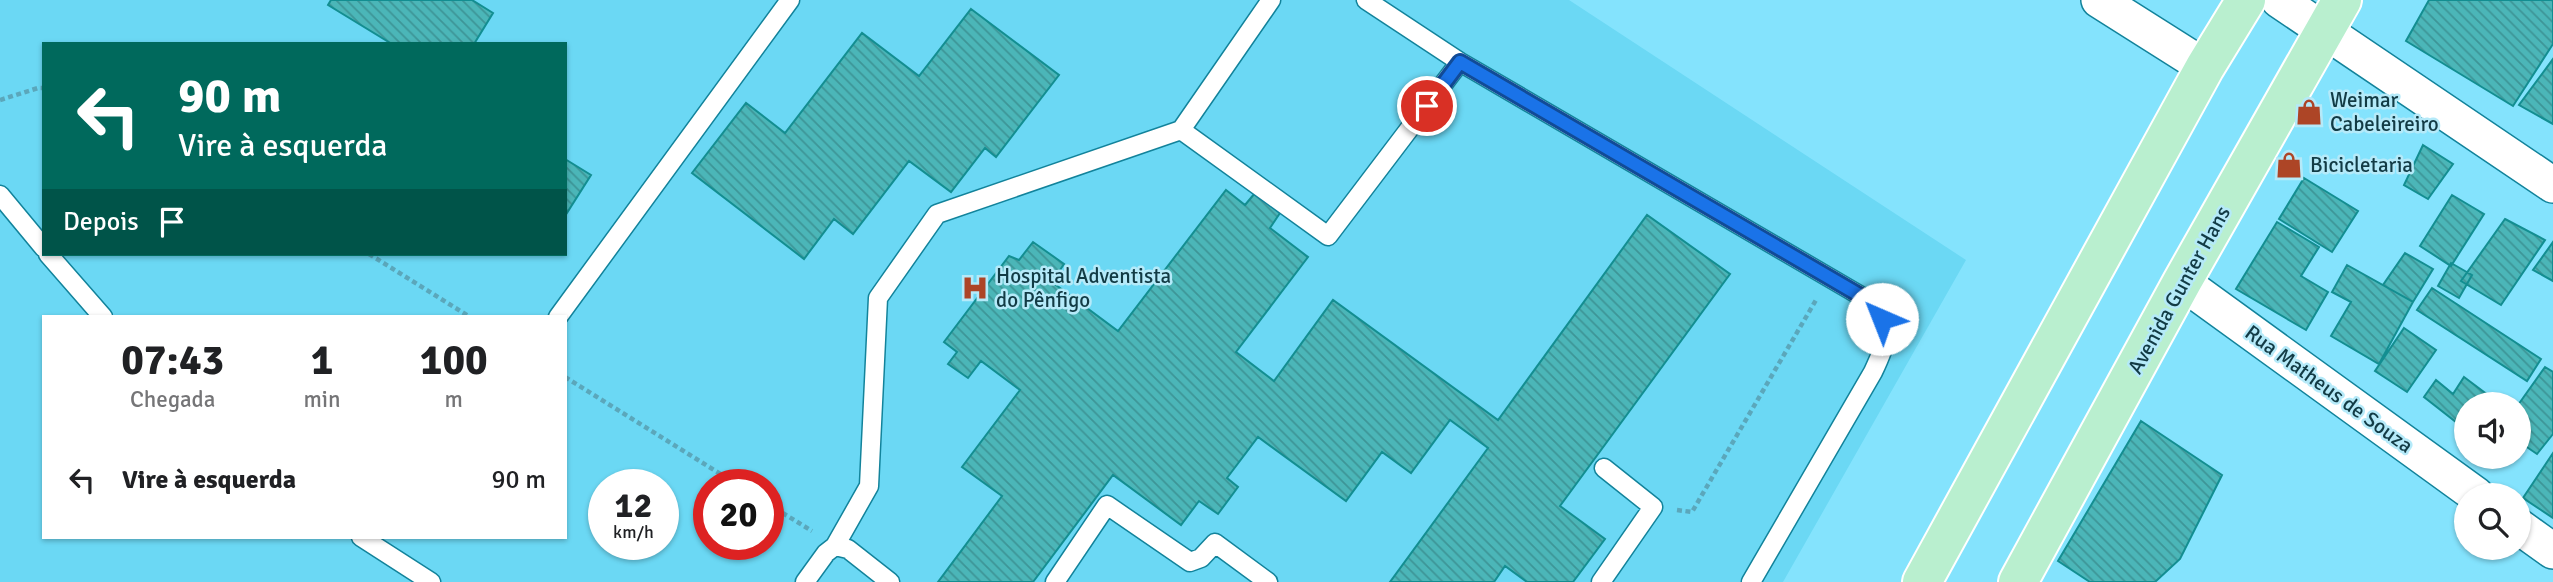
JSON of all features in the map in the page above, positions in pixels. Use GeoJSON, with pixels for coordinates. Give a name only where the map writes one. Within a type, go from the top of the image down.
{"type":"FeatureCollection","features":[{"type":"Feature","properties":{"kind":"main road"},"geometry":{"type":"LineString","coordinates":[[1922,582],[2205,67],[2246,0]]}},
{"type":"Feature","properties":{"kind":"main road","name":"Avenida Gunter Hans"},"geometry":{"type":"LineString","coordinates":[[2018,582],[2182,282],[2334,15]]}},
{"type":"Feature","properties":{"kind":"street"},"geometry":{"type":"LineString","coordinates":[[2099,0],[2205,67]]}},
{"type":"Feature","properties":{"kind":"street"},"geometry":{"type":"LineString","coordinates":[[2279,0],[2334,15],[2553,185]]}},
{"type":"Feature","properties":{"kind":"street","name":"Rua Matheus de Souza"},"geometry":{"type":"LineString","coordinates":[[2182,282],[2459,483]]}},
{"type":"Feature","properties":{"kind":"street"},"geometry":{"type":"LineString","coordinates":[[2531,535],[2553,551]]}},
{"type":"Feature","properties":{"kind":"lane"},"geometry":{"type":"LineString","coordinates":[[559,315],[790,0]]}},
{"type":"Feature","properties":{"kind":"lane"},"geometry":{"type":"LineString","coordinates":[[805,582],[826,553],[835,546],[869,486],[878,298],[937,214],[1181,130],[1271,0]]}},
{"type":"Feature","properties":{"kind":"lane"},"geometry":{"type":"LineString","coordinates":[[1366,0],[1460,62],[1866,299],[1882,319],[1886,345],[1873,372],[1751,582]]}},
{"type":"Feature","properties":{"kind":"lane"},"geometry":{"type":"LineString","coordinates":[[1181,130],[1328,236],[1460,62]]}},
{"type":"Feature","properties":{"kind":"lane"},"geometry":{"type":"LineString","coordinates":[[0,195],[42,246]]}},
{"type":"Feature","properties":{"kind":"lane"},"geometry":{"type":"LineString","coordinates":[[50,256],[101,315]]}},
{"type":"Feature","properties":{"kind":"lane"},"geometry":{"type":"LineString","coordinates":[[1601,582],[1653,507],[1604,468]]}},
{"type":"Feature","properties":{"kind":"lane"},"geometry":{"type":"LineString","coordinates":[[1055,582],[1107,505],[1190,562],[1201,558],[1214,543],[1268,582]]}},
{"type":"Feature","properties":{"kind":"lane"},"geometry":{"type":"LineString","coordinates":[[364,539],[431,582]]}},
{"type":"Feature","properties":{"kind":"lane"},"geometry":{"type":"LineString","coordinates":[[385,552],[395,539]]}},
{"type":"Feature","properties":{"kind":"lane"},"geometry":{"type":"LineString","coordinates":[[835,546],[848,549],[890,582]]}},
{"type":"Feature","properties":{"kind":"path"},"geometry":{"type":"LineString","coordinates":[[0,100],[42,88]]}},
{"type":"Feature","properties":{"kind":"path"},"geometry":{"type":"LineString","coordinates":[[372,256],[467,315]]}},
{"type":"Feature","properties":{"kind":"path"},"geometry":{"type":"LineString","coordinates":[[1653,507],[1692,512],[1829,278]]}},
{"type":"Feature","properties":{"kind":"path"},"geometry":{"type":"LineString","coordinates":[[567,378],[712,469]]}},
{"type":"Feature","properties":{"kind":"path"},"geometry":{"type":"LineString","coordinates":[[784,514],[835,546]]}},
{"type":"Feature","properties":{"kind":"shaded area","name":"Hospital Adventista do Pênfigo"},"geometry":{"type":"Polygon","coordinates":[[[0,0],[1569,0],[1966,260],[1783,582],[0,582],[0,0]]]}},
{"type":"Feature","properties":{"kind":"building"},"geometry":{"type":"Polygon","coordinates":[[[331,0],[472,0],[493,13],[475,42],[389,42],[328,5],[331,0]]]}},
{"type":"Feature","properties":{"kind":"building"},"geometry":{"type":"Polygon","coordinates":[[[2429,0],[2553,0],[2553,44],[2513,106],[2406,41],[2429,0]]]}},
{"type":"Feature","properties":{"kind":"building"},"geometry":{"type":"Polygon","coordinates":[[[971,9],[1059,75],[996,157],[985,148],[951,192],[909,161],[853,234],[834,219],[804,259],[692,173],[746,103],[785,133],[862,33],[919,76],[971,9]]]}},
{"type":"Feature","properties":{"kind":"building"},"geometry":{"type":"Polygon","coordinates":[[[2553,59],[2553,124],[2519,105],[2553,59]]]}},
{"type":"Feature","properties":{"kind":"building"},"geometry":{"type":"Polygon","coordinates":[[[2423,145],[2453,164],[2428,199],[2404,185],[2423,145]]]}},
{"type":"Feature","properties":{"kind":"building"},"geometry":{"type":"Polygon","coordinates":[[[567,160],[591,175],[567,213],[567,160]]]}},
{"type":"Feature","properties":{"kind":"building"},"geometry":{"type":"Polygon","coordinates":[[[2304,178],[2358,211],[2332,252],[2279,219],[2304,178]]]}},
{"type":"Feature","properties":{"kind":"building"},"geometry":{"type":"Polygon","coordinates":[[[1226,190],[1245,205],[1255,193],[1280,213],[1270,228],[1308,257],[1236,352],[1274,381],[1333,300],[1498,420],[1647,215],[1730,274],[1560,506],[1605,539],[1573,582],[1527,582],[1505,566],[1494,582],[1390,582],[1488,448],[1450,420],[1411,473],[1382,452],[1346,501],[1258,437],[1227,478],[1238,487],[1218,514],[1199,501],[1181,525],[1113,475],[1033,582],[938,582],[1002,496],[962,467],[1020,390],[981,361],[968,378],[948,364],[957,352],[944,342],[1009,256],[1019,260],[1033,242],[1064,264],[1052,282],[1118,331],[1226,190]]]}},
{"type":"Feature","properties":{"kind":"building"},"geometry":{"type":"Polygon","coordinates":[[[2452,195],[2484,214],[2451,266],[2420,246],[2452,195]]]}},
{"type":"Feature","properties":{"kind":"building"},"geometry":{"type":"Polygon","coordinates":[[[2505,219],[2545,240],[2501,305],[2461,281],[2505,219]]]}},
{"type":"Feature","properties":{"kind":"building"},"geometry":{"type":"Polygon","coordinates":[[[2277,222],[2319,247],[2301,276],[2328,292],[2306,330],[2236,289],[2277,222]]]}},
{"type":"Feature","properties":{"kind":"building"},"geometry":{"type":"Polygon","coordinates":[[[2553,242],[2553,281],[2533,270],[2553,242]]]}},
{"type":"Feature","properties":{"kind":"building"},"geometry":{"type":"Polygon","coordinates":[[[2405,253],[2433,269],[2413,302],[2383,285],[2405,253]]]}},
{"type":"Feature","properties":{"kind":"building"},"geometry":{"type":"Polygon","coordinates":[[[2451,263],[2472,275],[2459,298],[2438,286],[2451,263]]]}},
{"type":"Feature","properties":{"kind":"building"},"geometry":{"type":"Polygon","coordinates":[[[2347,265],[2413,302],[2379,364],[2331,336],[2351,302],[2332,292],[2347,265]]]}},
{"type":"Feature","properties":{"kind":"building"},"geometry":{"type":"Polygon","coordinates":[[[2432,288],[2541,359],[2527,381],[2417,310],[2432,288]]]}},
{"type":"Feature","properties":{"kind":"building"},"geometry":{"type":"Polygon","coordinates":[[[2404,328],[2436,350],[2407,392],[2375,371],[2404,328]]]}},
{"type":"Feature","properties":{"kind":"building"},"geometry":{"type":"Polygon","coordinates":[[[2545,367],[2553,372],[2553,434],[2537,454],[2531,450],[2531,392],[2527,392],[2545,367]]]}},
{"type":"Feature","properties":{"kind":"building"},"geometry":{"type":"Polygon","coordinates":[[[2464,377],[2484,392],[2454,392],[2464,377]]]}},
{"type":"Feature","properties":{"kind":"building"},"geometry":{"type":"Polygon","coordinates":[[[2436,380],[2453,394],[2454,421],[2424,397],[2436,380]]]}},
{"type":"Feature","properties":{"kind":"building"},"geometry":{"type":"Polygon","coordinates":[[[2141,421],[2222,475],[2180,559],[2155,582],[2090,582],[2058,561],[2141,421]]]}},
{"type":"Feature","properties":{"kind":"building"},"geometry":{"type":"Polygon","coordinates":[[[2553,453],[2553,518],[2531,503],[2531,486],[2553,453]]]}},
{"type":"Feature","properties":{"kind":"place","name":"Weimar Cabeleireiro"},"geometry":{"type":"Point","coordinates":[2309,112]}},
{"type":"Feature","properties":{"kind":"place","name":"Bicicletaria"},"geometry":{"type":"Point","coordinates":[2289,165]}},
{"type":"Feature","properties":{"kind":"place","name":"Hospital Adventista do Pênfigo"},"geometry":{"type":"Point","coordinates":[975,288]}},
{"type":"Feature","properties":{"kind":"route"},"geometry":{"type":"LineString","coordinates":[[1427,106],[1460,62],[1866,299],[1882,319]]}}]}
